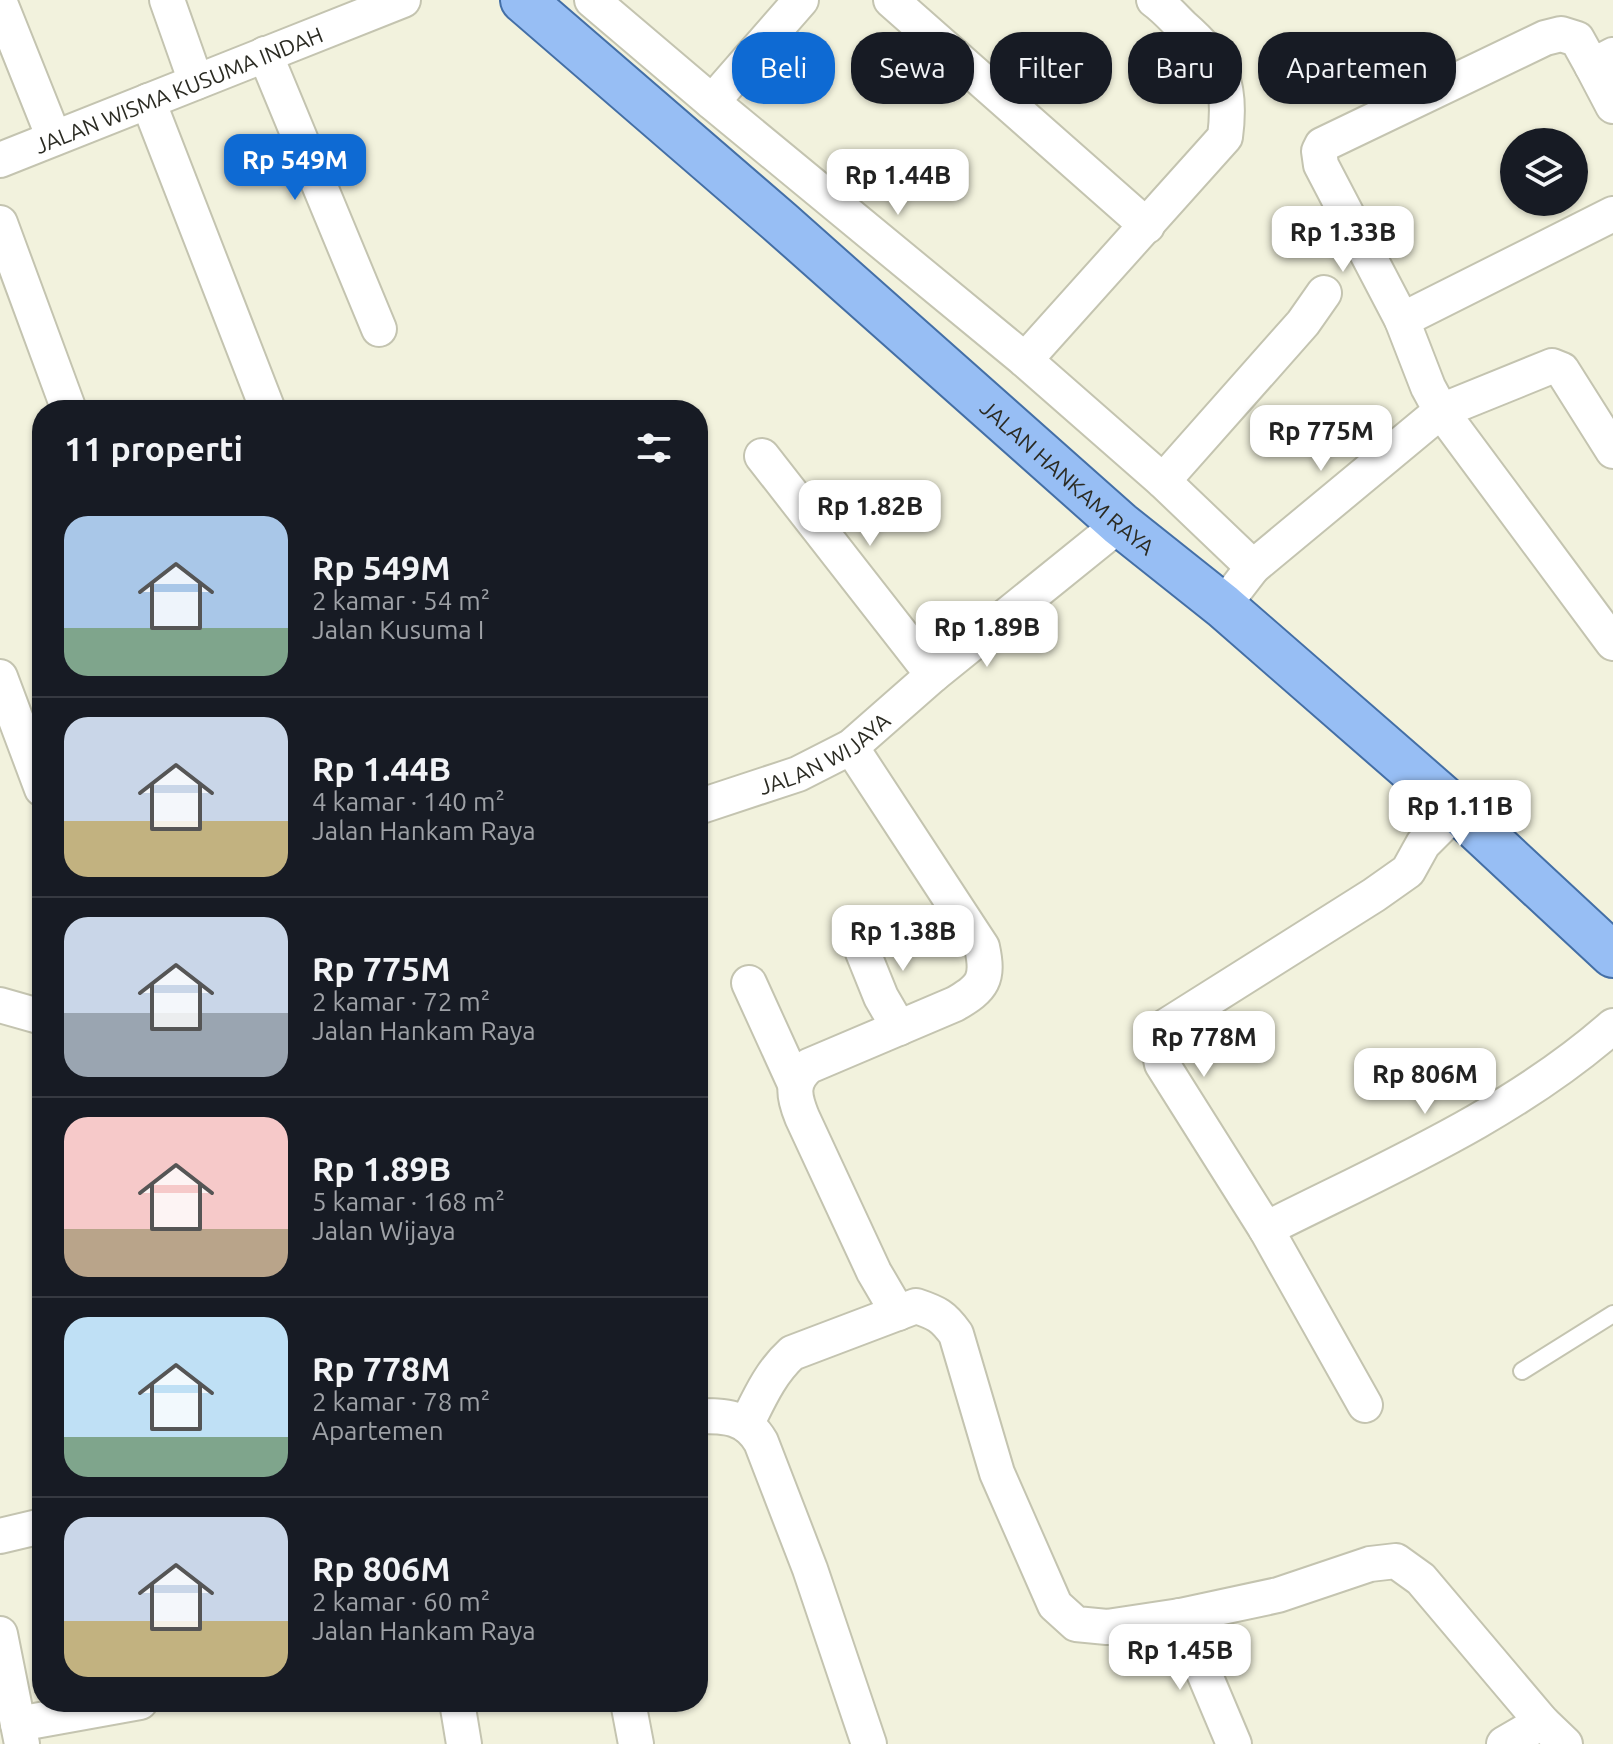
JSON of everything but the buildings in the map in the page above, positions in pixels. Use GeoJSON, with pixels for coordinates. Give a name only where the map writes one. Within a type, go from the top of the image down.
{"type":"FeatureCollection","features":[{"type":"Feature","properties":{"kind":"main road","name":"JALAN HANKAM RAYA"},"geometry":{"type":"LineString","coordinates":[[523,0],[769,212],[1120,524],[1223,606],[1457,810],[1613,955]]}},
{"type":"Feature","properties":{"kind":"street"},"geometry":{"type":"LineString","coordinates":[[167,0],[196,82]]}},
{"type":"Feature","properties":{"kind":"street","name":"JALAN WISMA KUSUMA INDAH"},"geometry":{"type":"LineString","coordinates":[[0,160],[403,0]]}},
{"type":"Feature","properties":{"kind":"street"},"geometry":{"type":"LineString","coordinates":[[592,0],[1025,360],[1163,481],[1253,567]]}},
{"type":"Feature","properties":{"kind":"street"},"geometry":{"type":"LineString","coordinates":[[712,102],[801,0]]}},
{"type":"Feature","properties":{"kind":"street"},"geometry":{"type":"LineString","coordinates":[[891,0],[1147,226]]}},
{"type":"Feature","properties":{"kind":"street"},"geometry":{"type":"LineString","coordinates":[[0,3],[54,138]]}},
{"type":"Feature","properties":{"kind":"street"},"geometry":{"type":"LineString","coordinates":[[1025,360],[1225,137],[1228,95],[1222,73],[1173,5]]}},
{"type":"Feature","properties":{"kind":"street"},"geometry":{"type":"LineString","coordinates":[[1613,106],[1603,61],[1577,39],[1561,34],[1545,38],[1322,145],[1319,151],[1321,165],[1402,320],[1428,387],[1441,411],[1613,643]]}},
{"type":"Feature","properties":{"kind":"street"},"geometry":{"type":"LineString","coordinates":[[265,54],[379,329]]}},
{"type":"Feature","properties":{"kind":"street"},"geometry":{"type":"LineString","coordinates":[[148,101],[264,400]]}},
{"type":"Feature","properties":{"kind":"street"},"geometry":{"type":"LineString","coordinates":[[1402,320],[1613,214]]}},
{"type":"Feature","properties":{"kind":"street"},"geometry":{"type":"LineString","coordinates":[[0,223],[65,400]]}},
{"type":"Feature","properties":{"kind":"street"},"geometry":{"type":"LineString","coordinates":[[1163,481],[1303,323],[1324,293]]}},
{"type":"Feature","properties":{"kind":"street"},"geometry":{"type":"LineString","coordinates":[[1223,606],[1253,567],[1441,411],[1552,366],[1562,370],[1613,451]]}},
{"type":"Feature","properties":{"kind":"street"},"geometry":{"type":"LineString","coordinates":[[762,456],[933,675]]}},
{"type":"Feature","properties":{"kind":"street","name":"JALAN WIJAYA"},"geometry":{"type":"LineString","coordinates":[[708,804],[798,774],[851,747],[933,675],[1120,524]]}},
{"type":"Feature","properties":{"kind":"street"},"geometry":{"type":"LineString","coordinates":[[0,677],[32,762]]}},
{"type":"Feature","properties":{"kind":"street"},"geometry":{"type":"LineString","coordinates":[[851,747],[982,947],[986,970],[981,984],[972,995],[809,1066],[799,1074],[795,1084],[795,1098],[802,1117],[874,1272],[898,1313]]}},
{"type":"Feature","properties":{"kind":"street"},"geometry":{"type":"LineString","coordinates":[[1365,1405],[1266,1229],[1162,1064],[1157,1040],[1160,1030],[1408,871],[1423,844],[1457,810]]}},
{"type":"Feature","properties":{"kind":"street"},"geometry":{"type":"LineString","coordinates":[[858,940],[881,997],[899,1028]]}},
{"type":"Feature","properties":{"kind":"street"},"geometry":{"type":"LineString","coordinates":[[749,983],[795,1084]]}},
{"type":"Feature","properties":{"kind":"street"},"geometry":{"type":"LineString","coordinates":[[0,1005],[32,1014]]}},
{"type":"Feature","properties":{"kind":"street"},"geometry":{"type":"LineString","coordinates":[[1266,1229],[1492,1115],[1585,1050],[1613,1026]]}},
{"type":"Feature","properties":{"kind":"street"},"geometry":{"type":"LineString","coordinates":[[746,1425],[767,1383],[792,1353],[916,1306],[929,1310],[944,1317],[956,1334],[997,1473],[1055,1605],[1076,1624],[1107,1627],[1180,1616],[1278,1595],[1370,1564],[1396,1561],[1421,1579],[1554,1733],[1504,1744]]}},
{"type":"Feature","properties":{"kind":"street"},"geometry":{"type":"LineString","coordinates":[[708,1416],[734,1417],[755,1432],[761,1442],[810,1569],[869,1744]]}},
{"type":"Feature","properties":{"kind":"street"},"geometry":{"type":"LineString","coordinates":[[0,1536],[32,1528]]}},
{"type":"Feature","properties":{"kind":"street"},"geometry":{"type":"LineString","coordinates":[[1180,1616],[1234,1744]]}},
{"type":"Feature","properties":{"kind":"street"},"geometry":{"type":"LineString","coordinates":[[0,1634],[20,1734],[102,1712]]}},
{"type":"Feature","properties":{"kind":"street"},"geometry":{"type":"LineString","coordinates":[[459,1712],[464,1744]]}},
{"type":"Feature","properties":{"kind":"street"},"geometry":{"type":"LineString","coordinates":[[630,1712],[636,1744]]}},
{"type":"Feature","properties":{"kind":"lane"},"geometry":{"type":"LineString","coordinates":[[1522,1371],[1613,1314]]}}]}
